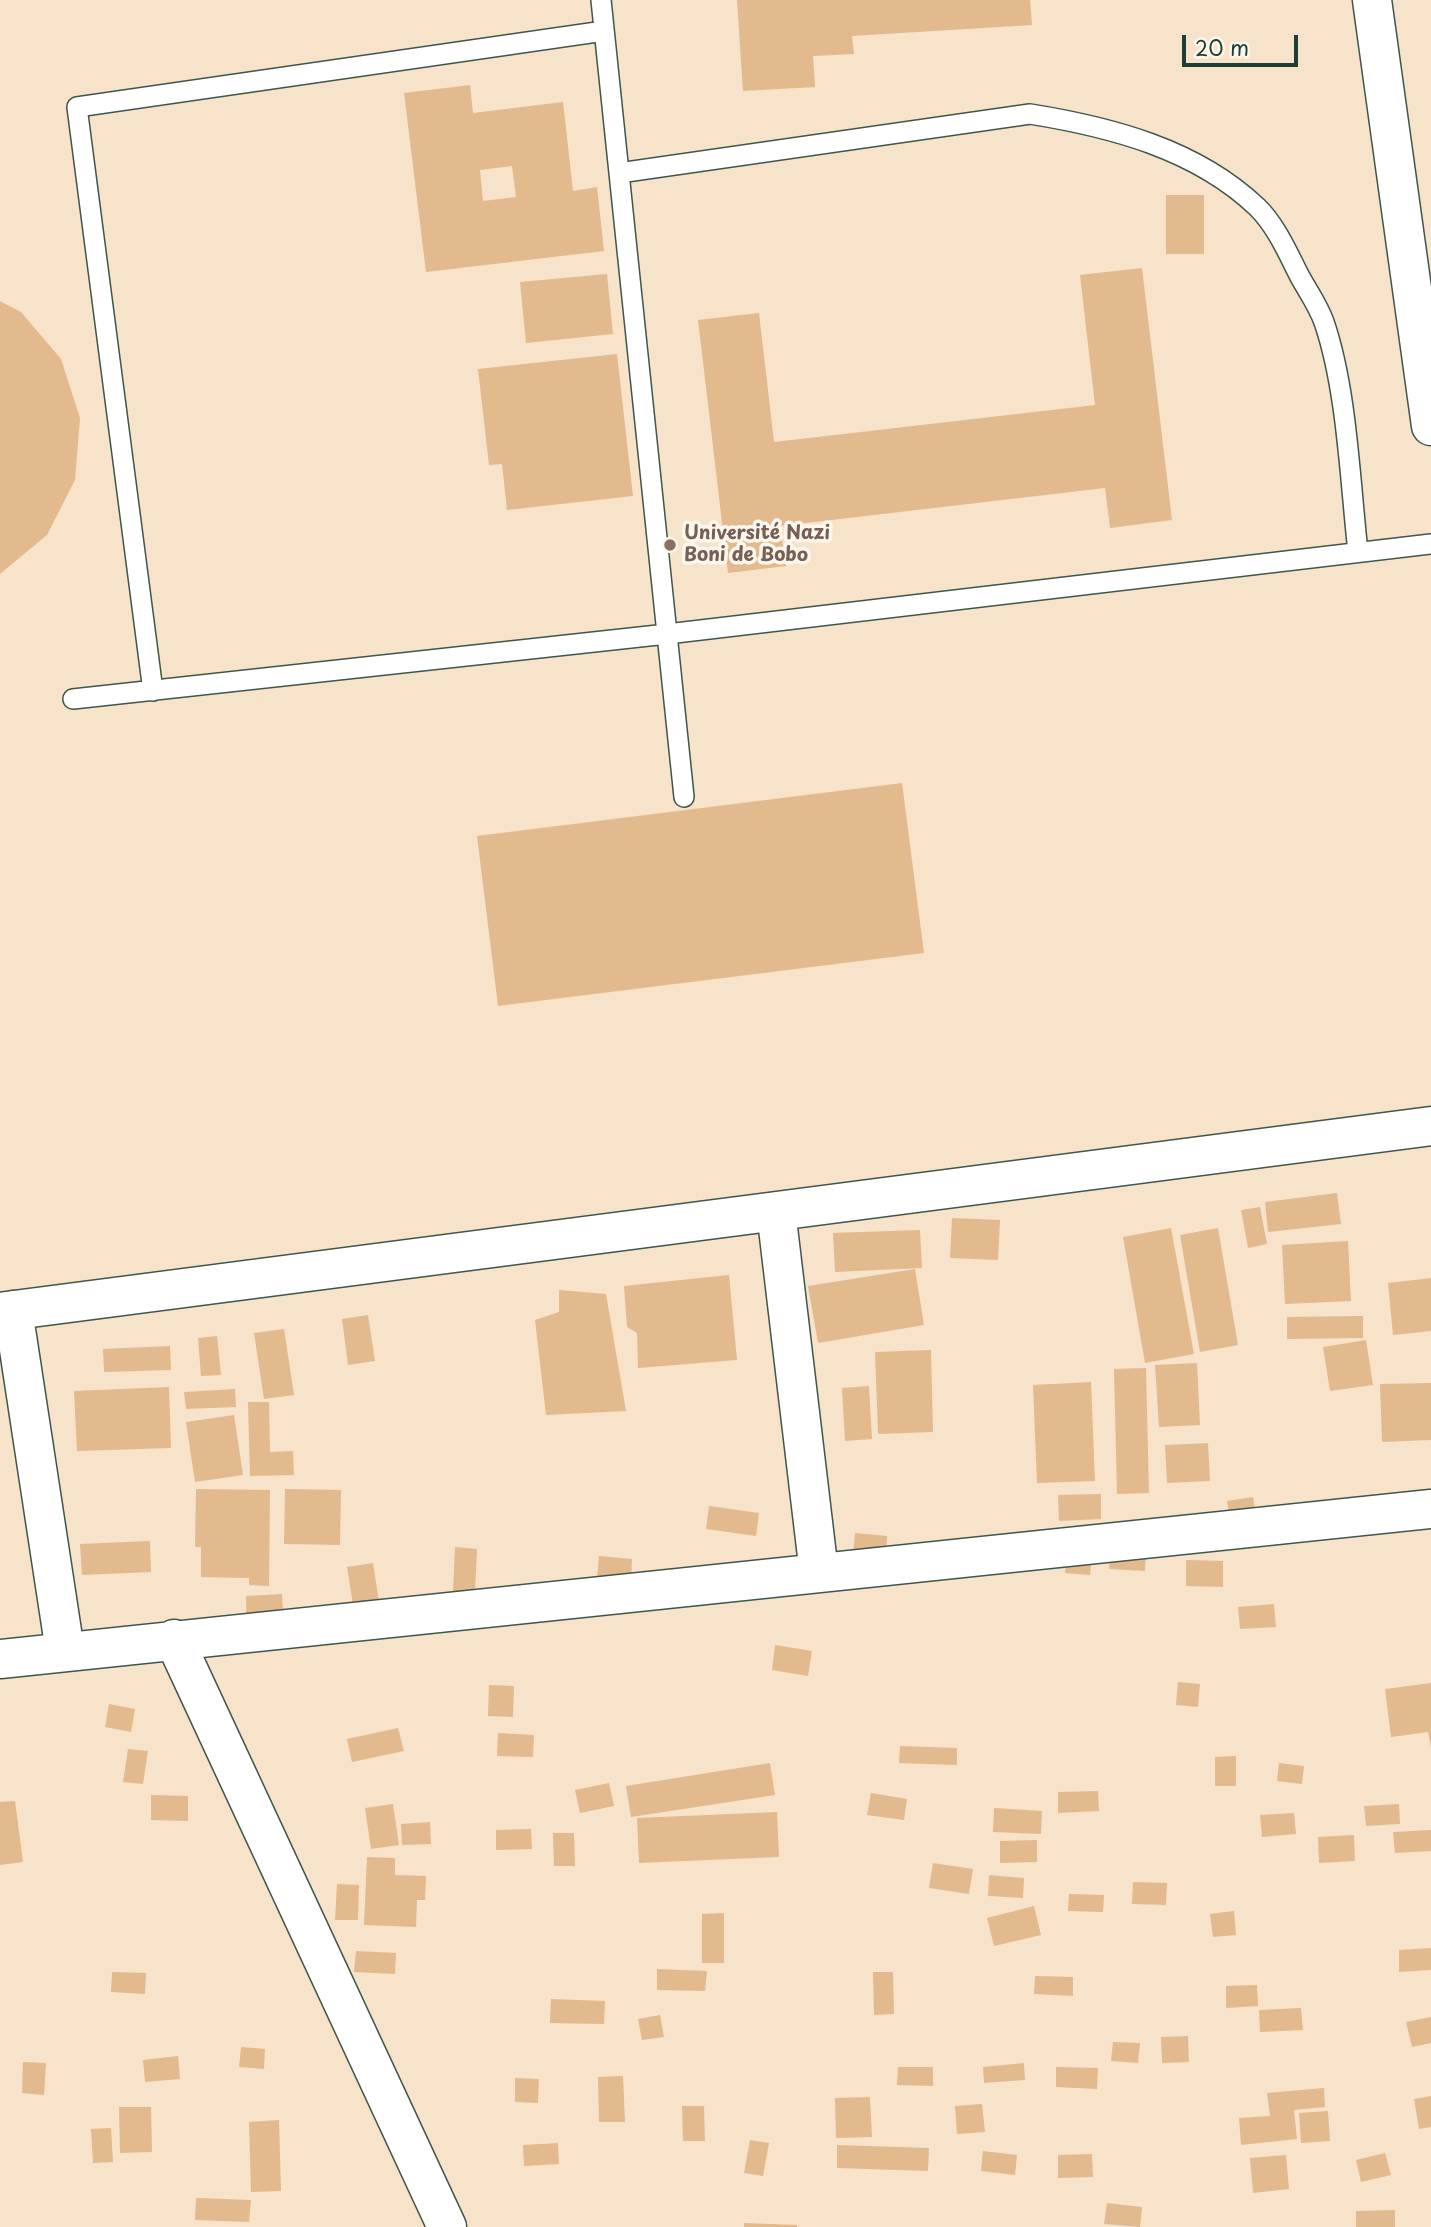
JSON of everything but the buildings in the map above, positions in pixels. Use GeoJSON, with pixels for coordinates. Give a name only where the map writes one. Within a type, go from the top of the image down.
{"type":"FeatureCollection","features":[{"type":"Feature","properties":{"kind":"street"},"geometry":{"type":"LineString","coordinates":[[1372,0],[1431,426]]}},
{"type":"Feature","properties":{"kind":"street"},"geometry":{"type":"LineString","coordinates":[[65,1651],[7,1311],[1431,1126]]}},
{"type":"Feature","properties":{"kind":"street"},"geometry":{"type":"LineString","coordinates":[[776,1211],[819,1573]]}},
{"type":"Feature","properties":{"kind":"street"},"geometry":{"type":"LineString","coordinates":[[0,1658],[1431,1509]]}},
{"type":"Feature","properties":{"kind":"street"},"geometry":{"type":"LineString","coordinates":[[174,1639],[447,2227]]}},
{"type":"Feature","properties":{"kind":"lane"},"geometry":{"type":"LineString","coordinates":[[601,0],[684,797]]}},
{"type":"Feature","properties":{"kind":"lane"},"geometry":{"type":"LineString","coordinates":[[153,691],[76,107],[604,31]]}},
{"type":"Feature","properties":{"kind":"lane"},"geometry":{"type":"LineString","coordinates":[[619,173],[1030,114],[1090,124],[1157,146],[1209,169],[1259,208],[1289,255],[1323,321],[1339,393],[1358,552]]}},
{"type":"Feature","properties":{"kind":"lane"},"geometry":{"type":"LineString","coordinates":[[73,699],[667,634],[1431,544]]}},
{"type":"Feature","properties":{"kind":"place","name":"Université Nazi Boni de Bobo"},"geometry":{"type":"Point","coordinates":[670,545]}}]}
